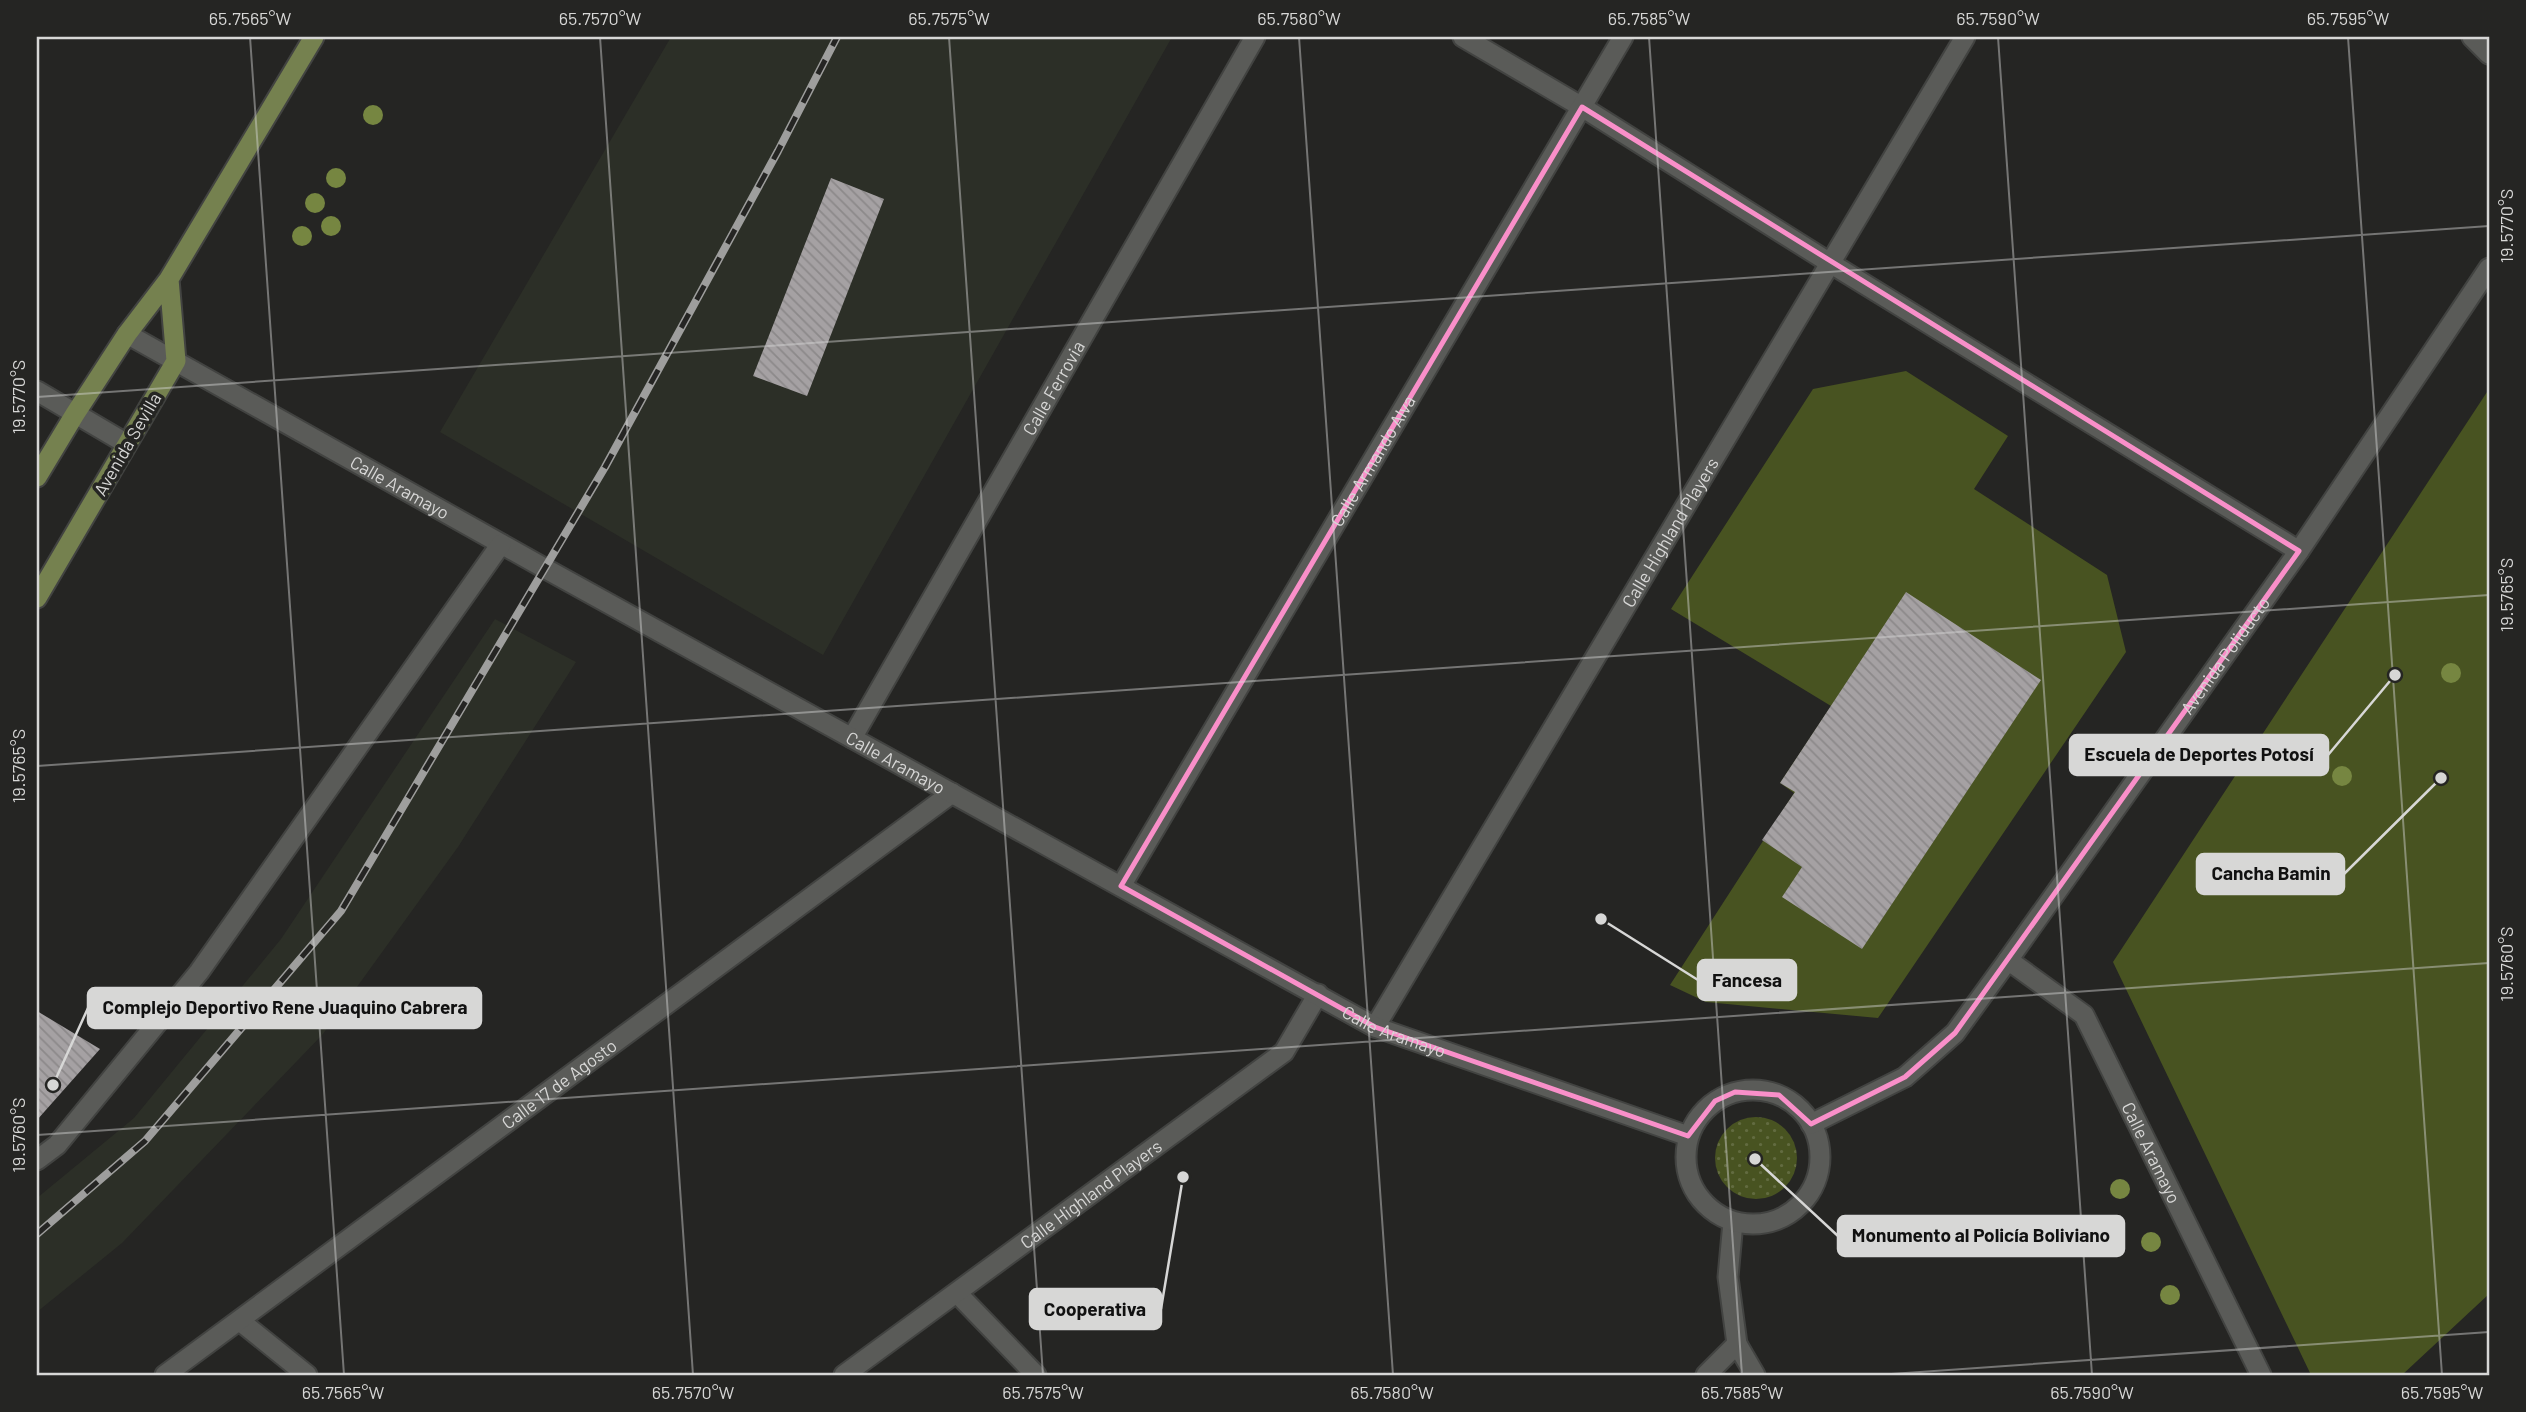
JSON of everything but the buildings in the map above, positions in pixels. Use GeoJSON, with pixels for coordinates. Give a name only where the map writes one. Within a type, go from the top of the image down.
{"type":"FeatureCollection","features":[{"type":"Feature","properties":{"kind":"main road"},"geometry":{"type":"LineString","coordinates":[[37,477],[127,334],[169,279],[314,37]]}},
{"type":"Feature","properties":{"kind":"main road"},"geometry":{"type":"LineString","coordinates":[[169,279],[176,361]]}},
{"type":"Feature","properties":{"kind":"main road","name":"Avenida Sevilla"},"geometry":{"type":"LineString","coordinates":[[37,598],[176,361]]}},
{"type":"Feature","properties":{"kind":"street","name":"Calle Ferrovia"},"geometry":{"type":"LineString","coordinates":[[852,738],[1255,37]]}},
{"type":"Feature","properties":{"kind":"street"},"geometry":{"type":"LineString","coordinates":[[1463,37],[1581,107],[2299,551]]}},
{"type":"Feature","properties":{"kind":"street","name":"Calle Armando Alva"},"geometry":{"type":"LineString","coordinates":[[1121,886],[1623,37]]}},
{"type":"Feature","properties":{"kind":"street","name":"Calle Highland Players"},"geometry":{"type":"LineString","coordinates":[[1375,1027],[1965,37]]}},
{"type":"Feature","properties":{"kind":"street"},"geometry":{"type":"LineString","coordinates":[[2472,37],[2489,54]]}},
{"type":"Feature","properties":{"kind":"street","name":"Avenida Poliducto"},"geometry":{"type":"LineString","coordinates":[[1811,1124],[1905,1077],[1955,1032],[2299,551],[2489,268]]}},
{"type":"Feature","properties":{"kind":"street","name":"Calle Aramayo"},"geometry":{"type":"LineString","coordinates":[[127,334],[1375,1027],[1689,1136]]}},
{"type":"Feature","properties":{"kind":"street"},"geometry":{"type":"LineString","coordinates":[[37,391],[127,444]]}},
{"type":"Feature","properties":{"kind":"street"},"geometry":{"type":"LineString","coordinates":[[37,1160],[57,1145],[199,972],[502,544]]}},
{"type":"Feature","properties":{"kind":"street","name":"Calle 17 de Agosto"},"geometry":{"type":"LineString","coordinates":[[165,1375],[952,793]]}},
{"type":"Feature","properties":{"kind":"street","name":"Calle Aramayo"},"geometry":{"type":"LineString","coordinates":[[2008,960],[2084,1015],[2261,1375]]}},
{"type":"Feature","properties":{"kind":"street","name":"Calle Highland Players"},"geometry":{"type":"LineString","coordinates":[[844,1375],[1284,1052],[1318,995]]}},
{"type":"Feature","properties":{"kind":"street"},"geometry":{"type":"LineString","coordinates":[[1757,1090],[1779,1095],[1798,1106],[1811,1124],[1819,1144],[1820,1166],[1813,1187],[1800,1205],[1786,1216],[1769,1223],[1751,1225],[1733,1222],[1717,1214],[1700,1199],[1689,1180],[1685,1158],[1689,1136],[1699,1116],[1715,1101],[1735,1092],[1757,1090]]}},
{"type":"Feature","properties":{"kind":"street"},"geometry":{"type":"LineString","coordinates":[[1733,1222],[1728,1277],[1737,1344],[1755,1375]]}},
{"type":"Feature","properties":{"kind":"street"},"geometry":{"type":"LineString","coordinates":[[957,1293],[1036,1375]]}},
{"type":"Feature","properties":{"kind":"street"},"geometry":{"type":"LineString","coordinates":[[240,1321],[307,1375]]}},
{"type":"Feature","properties":{"kind":"street"},"geometry":{"type":"LineString","coordinates":[[1706,1375],[1737,1344]]}},
{"type":"Feature","properties":{"kind":"highlighted area"},"geometry":{"type":"Polygon","coordinates":[[[1582,107],[2299,551],[1955,1033],[1905,1077],[1811,1124],[1779,1095],[1735,1092],[1715,1101],[1688,1136],[1375,1027],[1121,886],[1582,107]]]}},
{"type":"Feature","properties":{"kind":"shaded area"},"geometry":{"type":"Polygon","coordinates":[[[671,37],[1172,37],[823,655],[440,432],[671,37]]]}},
{"type":"Feature","properties":{"kind":"shaded area"},"geometry":{"type":"Polygon","coordinates":[[[495,619],[576,662],[458,847],[323,1034],[122,1243],[37,1312],[37,1198],[134,1118],[281,939],[495,619]]]}},
{"type":"Feature","properties":{"kind":"green space"},"geometry":{"type":"Polygon","coordinates":[[[1906,371],[2008,436],[1974,489],[2107,575],[2126,652],[1878,1018],[1706,1002],[1670,985],[1794,793],[1780,783],[1831,706],[1671,609],[1813,389],[1906,371]]]}},
{"type":"Feature","properties":{"kind":"green space"},"geometry":{"type":"Polygon","coordinates":[[[2489,389],[2489,1294],[2402,1375],[2311,1375],[2113,962],[2489,389]]]}},
{"type":"Feature","properties":{"kind":"green space"},"geometry":{"type":"Polygon","coordinates":[[[1756,1117],[1772,1120],[1785,1129],[1794,1142],[1797,1158],[1794,1174],[1785,1187],[1772,1196],[1756,1199],[1740,1196],[1727,1187],[1718,1174],[1715,1158],[1718,1142],[1727,1129],[1740,1120],[1756,1117]]]}},
{"type":"Feature","properties":{"kind":"railway"},"geometry":{"type":"LineString","coordinates":[[37,1234],[145,1141],[341,911],[605,467],[778,151],[837,37]]}},
{"type":"Feature","properties":{"kind":"place","name":"Escuela de Deportes Potosí"},"geometry":{"type":"Point","coordinates":[2395,675]}},
{"type":"Feature","properties":{"kind":"place","name":"Cancha Bamin"},"geometry":{"type":"Point","coordinates":[2441,778]}},
{"type":"Feature","properties":{"kind":"place","name":"Fancesa"},"geometry":{"type":"Point","coordinates":[1601,919]}},
{"type":"Feature","properties":{"kind":"place","name":"Complejo Deportivo Rene Juaquino Cabrera"},"geometry":{"type":"Point","coordinates":[53,1085]}},
{"type":"Feature","properties":{"kind":"place","name":"Monumento al Policía Boliviano"},"geometry":{"type":"Point","coordinates":[1755,1159]}},
{"type":"Feature","properties":{"kind":"place","name":"Cooperativa"},"geometry":{"type":"Point","coordinates":[1183,1177]}}]}
